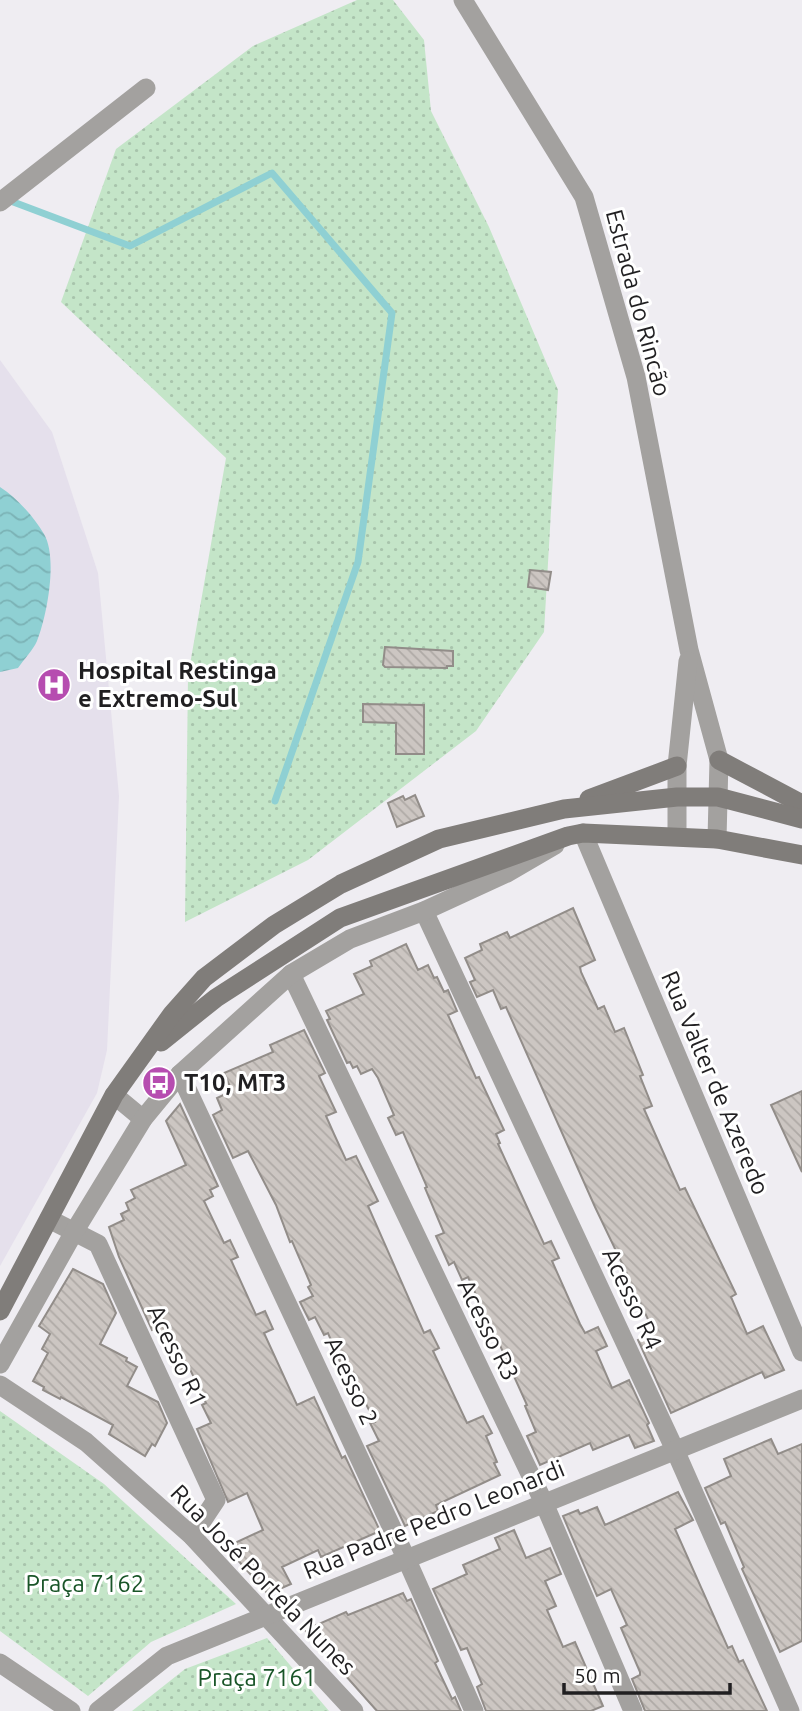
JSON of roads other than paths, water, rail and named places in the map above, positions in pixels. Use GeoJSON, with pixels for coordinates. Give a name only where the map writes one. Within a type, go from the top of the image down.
{"type":"FeatureCollection","features":[{"type":"Feature","properties":{"kind":"main road"},"geometry":{"type":"LineString","coordinates":[[719,760],[802,804]]}},
{"type":"Feature","properties":{"kind":"main road"},"geometry":{"type":"LineString","coordinates":[[0,1311],[114,1095],[172,1014],[204,978],[274,925],[341,884],[439,839],[564,809],[677,766]]}},
{"type":"Feature","properties":{"kind":"main road"},"geometry":{"type":"LineString","coordinates":[[564,809],[677,797],[718,797],[802,819]]}},
{"type":"Feature","properties":{"kind":"main road"},"geometry":{"type":"LineString","coordinates":[[142,1058],[216,998],[340,918],[576,834],[718,839],[802,855]]}},
{"type":"Feature","properties":{"kind":"street","name":"Estrada do Rincão"},"geometry":{"type":"LineString","coordinates":[[463,0],[584,197],[636,377],[689,650],[719,760],[718,839]]}},
{"type":"Feature","properties":{"kind":"street"},"geometry":{"type":"LineString","coordinates":[[0,202],[146,88]]}},
{"type":"Feature","properties":{"kind":"street","name":"Estrada do Rincão"},"geometry":{"type":"LineString","coordinates":[[677,836],[677,766],[689,650]]}},
{"type":"Feature","properties":{"kind":"street"},"geometry":{"type":"LineString","coordinates":[[0,1364],[74,1232],[144,1119],[180,1074],[290,974],[350,939],[424,911],[507,873],[576,834]]}},
{"type":"Feature","properties":{"kind":"street","name":"Rua Valter de Azeredo"},"geometry":{"type":"LineString","coordinates":[[576,834],[802,1352]]}},
{"type":"Feature","properties":{"kind":"street","name":"Acesso R4"},"geometry":{"type":"LineString","coordinates":[[424,911],[675,1450],[790,1711]]}},
{"type":"Feature","properties":{"kind":"street"},"geometry":{"type":"LineString","coordinates":[[340,918],[350,939]]}},
{"type":"Feature","properties":{"kind":"street","name":"Acesso R3"},"geometry":{"type":"LineString","coordinates":[[290,974],[544,1503],[633,1711]]}},
{"type":"Feature","properties":{"kind":"street","name":"Acesso 2"},"geometry":{"type":"LineString","coordinates":[[180,1074],[406,1558],[474,1711]]}},
{"type":"Feature","properties":{"kind":"street"},"geometry":{"type":"LineString","coordinates":[[114,1095],[144,1119]]}},
{"type":"Feature","properties":{"kind":"street","name":"Acesso R1"},"geometry":{"type":"LineString","coordinates":[[49,1219],[98,1244],[216,1500],[192,1536]]}},
{"type":"Feature","properties":{"kind":"street","name":"Rua José Portela Nunes"},"geometry":{"type":"LineString","coordinates":[[0,1385],[86,1442],[192,1536],[354,1711]]}},
{"type":"Feature","properties":{"kind":"street","name":"Rua Padre Pedro Leonardi"},"geometry":{"type":"LineString","coordinates":[[98,1711],[167,1656],[802,1399]]}},
{"type":"Feature","properties":{"kind":"street"},"geometry":{"type":"LineString","coordinates":[[0,1663],[71,1711]]}},
{"type":"Feature","properties":{"kind":"water"},"geometry":{"type":"Polygon","coordinates":[[[0,487],[25,508],[44,534],[48,544],[51,572],[37,641],[18,668],[0,672],[0,487]]]}},
{"type":"Feature","properties":{"kind":"waterway"},"geometry":{"type":"LineString","coordinates":[[8,200],[130,246],[272,173],[392,313],[358,562],[275,801]]}},
{"type":"Feature","properties":{"kind":"place","name":"Hospital Restinga e Extremo-Sul"},"geometry":{"type":"Point","coordinates":[54,685]}},
{"type":"Feature","properties":{"kind":"place","name":"T10, MT3"},"geometry":{"type":"Point","coordinates":[159,1083]}},
{"type":"Feature","properties":{"kind":"park label","name":"Praça 7162"},"geometry":{"type":"Point","coordinates":[85,1584]}},
{"type":"Feature","properties":{"kind":"park label","name":"Praça 7161"},"geometry":{"type":"Point","coordinates":[257,1678]}}]}
